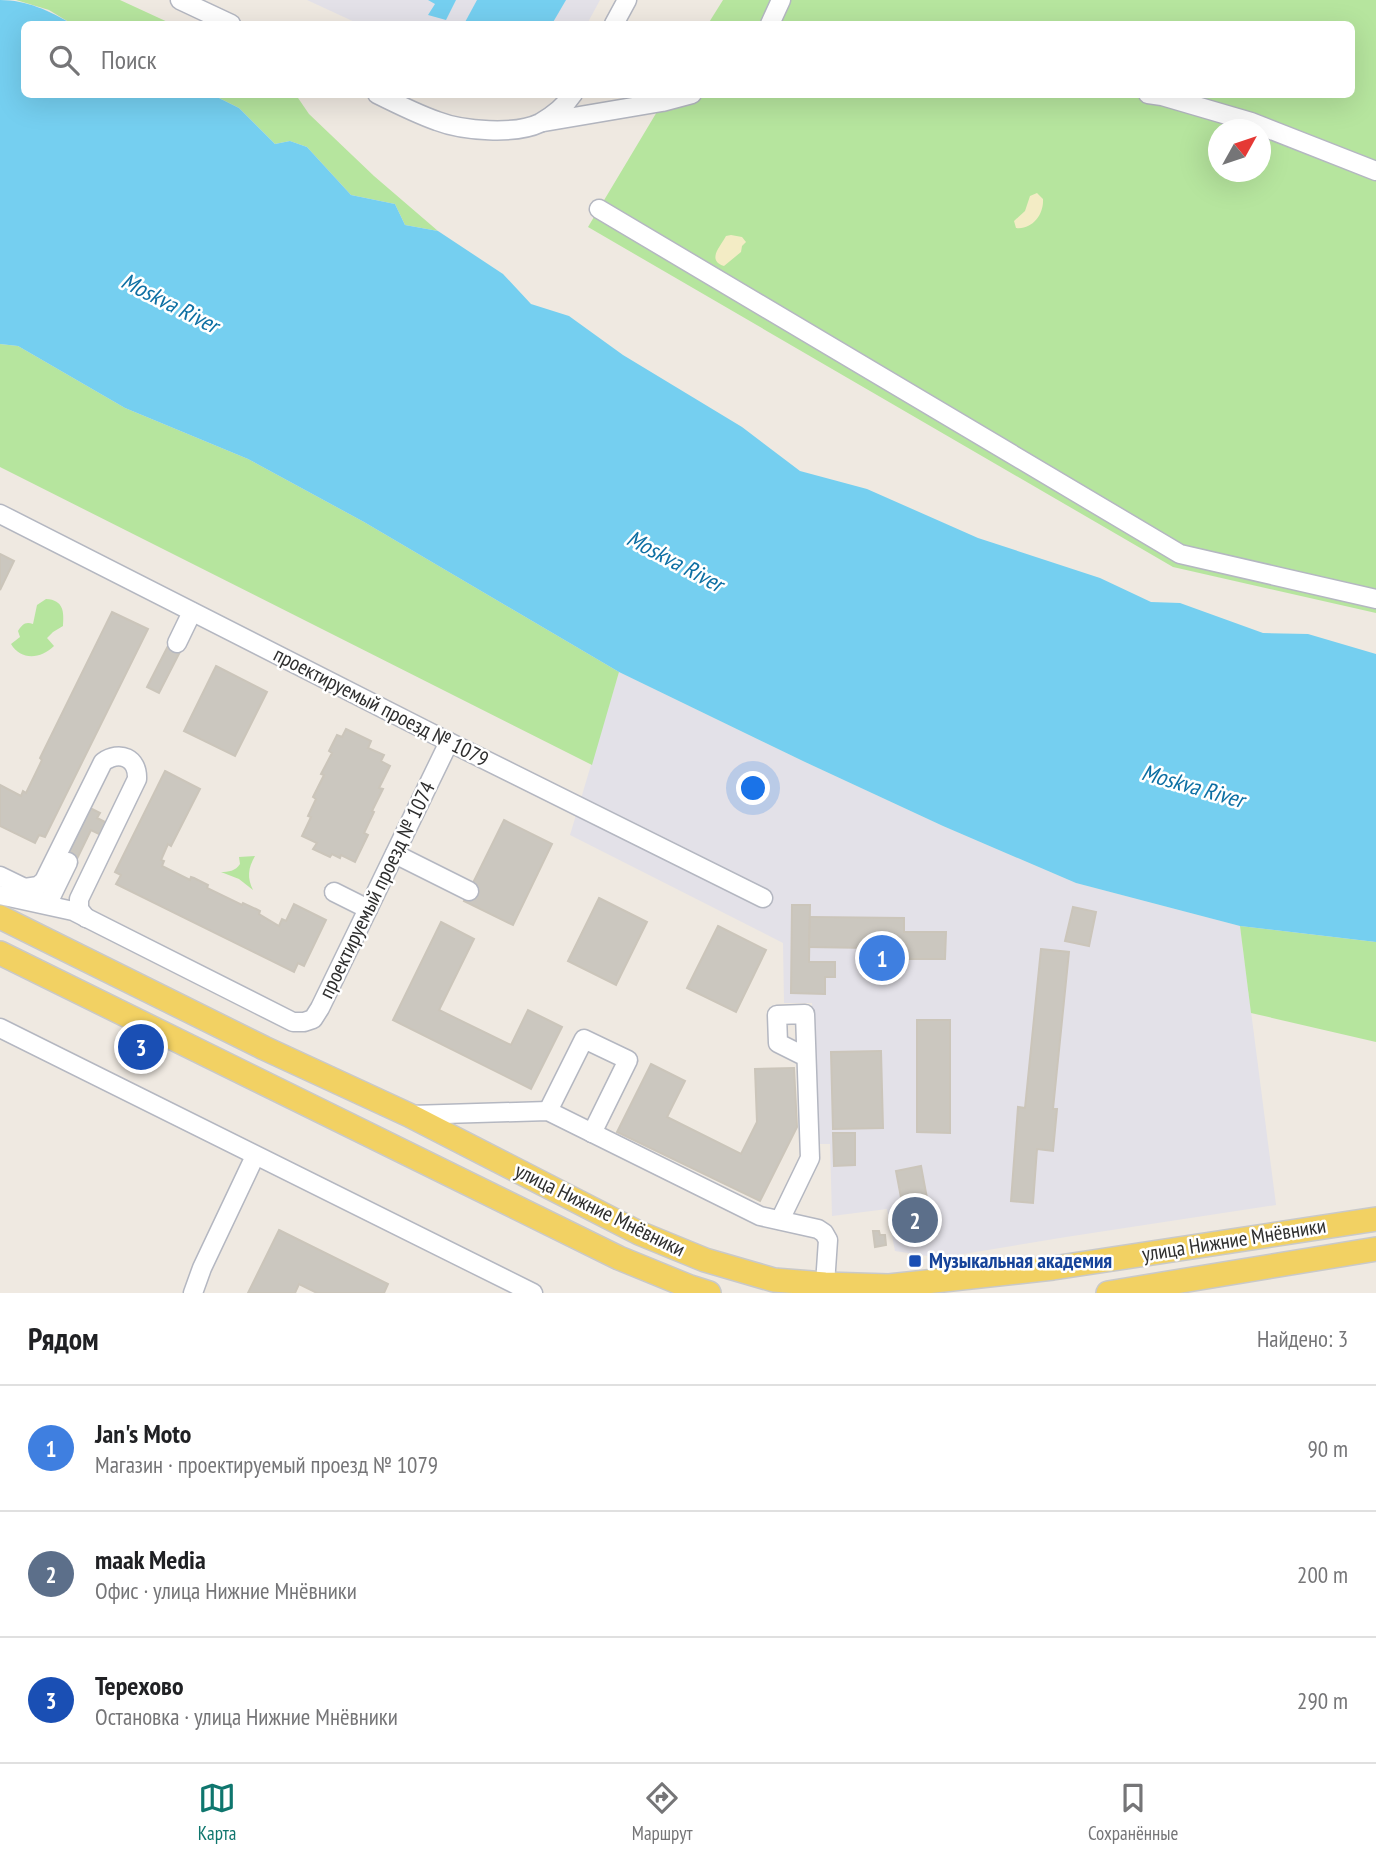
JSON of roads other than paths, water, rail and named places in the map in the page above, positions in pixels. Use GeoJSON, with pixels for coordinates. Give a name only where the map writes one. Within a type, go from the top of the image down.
{"type":"FeatureCollection","features":[{"type":"Feature","properties":{"kind":"main road","name":"улица Нижние Мнёвники"},"geometry":{"type":"LineString","coordinates":[[0,917],[264,1048],[409,1115],[639,1233],[694,1256],[774,1280],[889,1286],[1053,1268],[1376,1219]]}},
{"type":"Feature","properties":{"kind":"main road","name":"улица Нижние Мнёвники"},"geometry":{"type":"LineString","coordinates":[[0,953],[619,1258],[709,1293]]}},
{"type":"Feature","properties":{"kind":"main road","name":"улица Нижние Мнёвники"},"geometry":{"type":"LineString","coordinates":[[1111,1293],[1376,1250]]}},
{"type":"Feature","properties":{"kind":"street"},"geometry":{"type":"LineString","coordinates":[[180,0],[225,21]]}},
{"type":"Feature","properties":{"kind":"street"},"geometry":{"type":"LineString","coordinates":[[616,21],[627,0]]}},
{"type":"Feature","properties":{"kind":"street"},"geometry":{"type":"LineString","coordinates":[[771,21],[781,0]]}},
{"type":"Feature","properties":{"kind":"street"},"geometry":{"type":"LineString","coordinates":[[386,98],[440,122],[497,131],[676,98]]}},
{"type":"Feature","properties":{"kind":"street"},"geometry":{"type":"LineString","coordinates":[[539,123],[570,98]]}},
{"type":"Feature","properties":{"kind":"street"},"geometry":{"type":"LineString","coordinates":[[1169,98],[1251,122],[1376,171]]}},
{"type":"Feature","properties":{"kind":"street"},"geometry":{"type":"LineString","coordinates":[[473,129],[496,144]]}},
{"type":"Feature","properties":{"kind":"street"},"geometry":{"type":"LineString","coordinates":[[599,209],[1180,554],[1376,599]]}},
{"type":"Feature","properties":{"kind":"street","name":"проектируемый проезд № 1079"},"geometry":{"type":"LineString","coordinates":[[0,514],[762,898]]}},
{"type":"Feature","properties":{"kind":"street"},"geometry":{"type":"LineString","coordinates":[[177,643],[192,612]]}},
{"type":"Feature","properties":{"kind":"street","name":"проектируемый проезд № 1074"},"geometry":{"type":"LineString","coordinates":[[79,915],[293,1022],[313,1020],[449,742]]}},
{"type":"Feature","properties":{"kind":"street"},"geometry":{"type":"LineString","coordinates":[[25,888],[38,886],[44,881],[103,762],[114,756],[127,758],[135,767],[137,779],[79,899],[79,915]]}},
{"type":"Feature","properties":{"kind":"street"},"geometry":{"type":"LineString","coordinates":[[395,854],[469,891]]}},
{"type":"Feature","properties":{"kind":"street"},"geometry":{"type":"LineString","coordinates":[[49,901],[68,862]]}},
{"type":"Feature","properties":{"kind":"street"},"geometry":{"type":"LineString","coordinates":[[0,876],[79,915]]}},
{"type":"Feature","properties":{"kind":"street"},"geometry":{"type":"LineString","coordinates":[[334,892],[368,909]]}},
{"type":"Feature","properties":{"kind":"street"},"geometry":{"type":"LineString","coordinates":[[0,895],[79,915]]}},
{"type":"Feature","properties":{"kind":"street"},"geometry":{"type":"LineString","coordinates":[[0,1028],[533,1293]]}},
{"type":"Feature","properties":{"kind":"street"},"geometry":{"type":"LineString","coordinates":[[548,1111],[584,1039],[628,1060],[592,1133]]}},
{"type":"Feature","properties":{"kind":"street"},"geometry":{"type":"LineString","coordinates":[[780,1220],[810,1158],[806,1057]]}},
{"type":"Feature","properties":{"kind":"street"},"geometry":{"type":"LineString","coordinates":[[409,1115],[548,1111],[757,1215],[824,1233],[828,1240],[825,1284]]}},
{"type":"Feature","properties":{"kind":"street"},"geometry":{"type":"LineString","coordinates":[[192,1293],[255,1156]]}},
{"type":"Feature","properties":{"kind":"water","name":"Moskva River"},"geometry":{"type":"Polygon","coordinates":[[[0,0],[38,7],[66,21],[21,21],[21,98],[219,98],[239,108],[275,144],[290,141],[307,147],[351,195],[395,204],[405,225],[438,231],[503,274],[531,304],[569,316],[623,355],[742,427],[800,471],[867,489],[978,538],[1100,578],[1151,602],[1180,603],[1263,633],[1308,634],[1376,654],[1376,942],[1240,926],[1076,883],[943,826],[619,672],[364,522],[248,459],[125,408],[18,346],[0,344],[0,0]]]}},
{"type":"Feature","properties":{"kind":"water"},"geometry":{"type":"Polygon","coordinates":[[[428,0],[456,0],[446,20],[428,15],[435,4],[428,0]]]}},
{"type":"Feature","properties":{"kind":"water"},"geometry":{"type":"Polygon","coordinates":[[[477,0],[566,0],[554,21],[466,21],[477,0]]]}},
{"type":"Feature","properties":{"kind":"place","name":"Jan's Moto"},"geometry":{"type":"Point","coordinates":[882,958]}},
{"type":"Feature","properties":{"kind":"place","name":"Терехово"},"geometry":{"type":"Point","coordinates":[141,1047]}},
{"type":"Feature","properties":{"kind":"place","name":"maak Media"},"geometry":{"type":"Point","coordinates":[915,1220]}},
{"type":"Feature","properties":{"kind":"place","name":"Музыкальная академия"},"geometry":{"type":"Point","coordinates":[915,1261]}}]}
